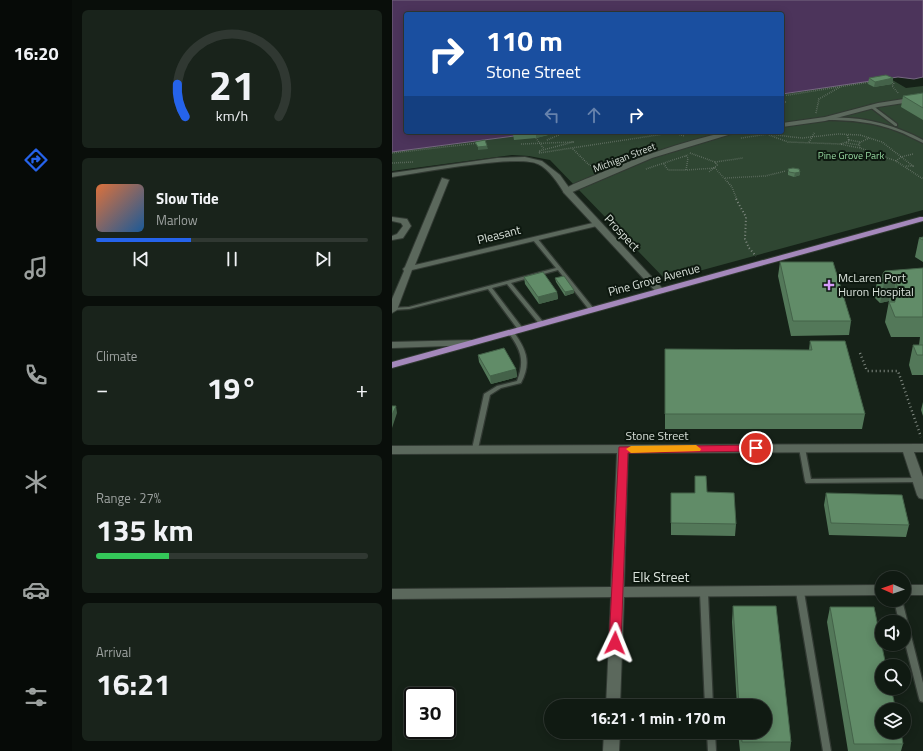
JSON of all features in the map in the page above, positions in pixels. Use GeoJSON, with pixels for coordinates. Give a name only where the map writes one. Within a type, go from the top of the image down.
{"type":"FeatureCollection","features":[{"type":"Feature","properties":{"kind":"main road","name":"Pine Grove Avenue"},"geometry":{"type":"LineString","coordinates":[[392,365],[923,219]]}},
{"type":"Feature","properties":{"kind":"street"},"geometry":{"type":"LineString","coordinates":[[784,125],[825,119],[872,106],[923,98]]}},
{"type":"Feature","properties":{"kind":"street","name":"Michigan Street"},"geometry":{"type":"LineString","coordinates":[[568,192],[605,174],[670,150],[703,139],[737,135]]}},
{"type":"Feature","properties":{"kind":"street","name":"Prospect"},"geometry":{"type":"LineString","coordinates":[[392,175],[497,160],[525,159],[535,161],[546,166],[557,176],[568,192],[660,291]]}},
{"type":"Feature","properties":{"kind":"street"},"geometry":{"type":"LineString","coordinates":[[392,309],[407,269],[445,180]]}},
{"type":"Feature","properties":{"kind":"street"},"geometry":{"type":"LineString","coordinates":[[392,219],[404,221],[407,226],[400,236],[392,238]]}},
{"type":"Feature","properties":{"kind":"street","name":"Pleasant"},"geometry":{"type":"LineString","coordinates":[[407,269],[597,224]]}},
{"type":"Feature","properties":{"kind":"street"},"geometry":{"type":"LineString","coordinates":[[392,345],[471,343]]}},
{"type":"Feature","properties":{"kind":"street"},"geometry":{"type":"LineString","coordinates":[[908,448],[923,495]]}},
{"type":"Feature","properties":{"kind":"street","name":"Stone Street"},"geometry":{"type":"LineString","coordinates":[[392,450],[923,448]]}},
{"type":"Feature","properties":{"kind":"street"},"geometry":{"type":"LineString","coordinates":[[613,699],[623,449]]}},
{"type":"Feature","properties":{"kind":"street","name":"Elk Street"},"geometry":{"type":"LineString","coordinates":[[392,594],[704,593],[875,590]]}},
{"type":"Feature","properties":{"kind":"street"},"geometry":{"type":"LineString","coordinates":[[911,590],[923,590]]}},
{"type":"Feature","properties":{"kind":"street"},"geometry":{"type":"LineString","coordinates":[[611,751],[612,739]]}},
{"type":"Feature","properties":{"kind":"lane"},"geometry":{"type":"LineString","coordinates":[[872,106],[889,121],[923,142]]}},
{"type":"Feature","properties":{"kind":"lane"},"geometry":{"type":"LineString","coordinates":[[825,119],[866,121],[890,126],[907,132]]}},
{"type":"Feature","properties":{"kind":"lane"},"geometry":{"type":"LineString","coordinates":[[535,239],[592,310]]}},
{"type":"Feature","properties":{"kind":"lane"},"geometry":{"type":"LineString","coordinates":[[392,309],[409,308],[558,269]]}},
{"type":"Feature","properties":{"kind":"lane"},"geometry":{"type":"LineString","coordinates":[[508,282],[542,324]]}},
{"type":"Feature","properties":{"kind":"lane"},"geometry":{"type":"LineString","coordinates":[[489,287],[521,330]]}},
{"type":"Feature","properties":{"kind":"lane"},"geometry":{"type":"LineString","coordinates":[[475,449],[487,394],[499,387],[519,382],[525,369],[523,348],[511,332]]}},
{"type":"Feature","properties":{"kind":"lane"},"geometry":{"type":"LineString","coordinates":[[802,448],[808,481],[918,480]]}},
{"type":"Feature","properties":{"kind":"lane"},"geometry":{"type":"LineString","coordinates":[[800,592],[827,751]]}},
{"type":"Feature","properties":{"kind":"lane"},"geometry":{"type":"LineString","coordinates":[[704,593],[710,699]]}},
{"type":"Feature","properties":{"kind":"lane"},"geometry":{"type":"LineString","coordinates":[[911,651],[923,698]]}},
{"type":"Feature","properties":{"kind":"lane"},"geometry":{"type":"LineString","coordinates":[[711,739],[712,751]]}},
{"type":"Feature","properties":{"kind":"path"},"geometry":{"type":"LineString","coordinates":[[886,79],[894,83],[892,86],[896,91]]}},
{"type":"Feature","properties":{"kind":"path"},"geometry":{"type":"LineString","coordinates":[[784,96],[872,82]]}},
{"type":"Feature","properties":{"kind":"path"},"geometry":{"type":"LineString","coordinates":[[825,119],[816,114],[819,99],[842,86]]}},
{"type":"Feature","properties":{"kind":"path"},"geometry":{"type":"LineString","coordinates":[[809,142],[810,137],[815,132]]}},
{"type":"Feature","properties":{"kind":"path"},"geometry":{"type":"LineString","coordinates":[[539,143],[554,139],[559,134]]}},
{"type":"Feature","properties":{"kind":"path"},"geometry":{"type":"LineString","coordinates":[[535,154],[667,134]]}},
{"type":"Feature","properties":{"kind":"path"},"geometry":{"type":"LineString","coordinates":[[676,134],[687,137]]}},
{"type":"Feature","properties":{"kind":"path"},"geometry":{"type":"LineString","coordinates":[[768,134],[784,141],[840,144],[860,148],[896,161],[923,179]]}},
{"type":"Feature","properties":{"kind":"path"},"geometry":{"type":"LineString","coordinates":[[737,135],[768,134],[802,138],[847,134],[870,137],[882,142],[913,166],[904,166]]}},
{"type":"Feature","properties":{"kind":"path"},"geometry":{"type":"LineString","coordinates":[[847,134],[848,140]]}},
{"type":"Feature","properties":{"kind":"path"},"geometry":{"type":"LineString","coordinates":[[840,144],[848,140],[860,142],[870,137]]}},
{"type":"Feature","properties":{"kind":"path"},"geometry":{"type":"LineString","coordinates":[[536,138],[544,150]]}},
{"type":"Feature","properties":{"kind":"path"},"geometry":{"type":"LineString","coordinates":[[392,153],[485,142]]}},
{"type":"Feature","properties":{"kind":"path"},"geometry":{"type":"LineString","coordinates":[[521,144],[573,142],[539,150],[540,153]]}},
{"type":"Feature","properties":{"kind":"path"},"geometry":{"type":"LineString","coordinates":[[844,142],[859,145]]}},
{"type":"Feature","properties":{"kind":"path"},"geometry":{"type":"LineString","coordinates":[[860,142],[860,148]]}},
{"type":"Feature","properties":{"kind":"path"},"geometry":{"type":"LineString","coordinates":[[573,149],[588,164],[605,174]]}},
{"type":"Feature","properties":{"kind":"path"},"geometry":{"type":"LineString","coordinates":[[670,150],[691,154],[715,162],[743,158]]}},
{"type":"Feature","properties":{"kind":"path"},"geometry":{"type":"LineString","coordinates":[[640,171],[664,164],[698,151]]}},
{"type":"Feature","properties":{"kind":"path"},"geometry":{"type":"LineString","coordinates":[[678,152],[688,158],[686,170]]}},
{"type":"Feature","properties":{"kind":"path"},"geometry":{"type":"LineString","coordinates":[[896,161],[901,157],[913,154]]}},
{"type":"Feature","properties":{"kind":"path"},"geometry":{"type":"LineString","coordinates":[[392,163],[414,162]]}},
{"type":"Feature","properties":{"kind":"path"},"geometry":{"type":"LineString","coordinates":[[709,172],[717,165],[715,162]]}},
{"type":"Feature","properties":{"kind":"path"},"geometry":{"type":"LineString","coordinates":[[664,164],[668,170],[715,168]]}},
{"type":"Feature","properties":{"kind":"path"},"geometry":{"type":"LineString","coordinates":[[715,168],[732,187],[734,195],[746,217],[745,239],[749,248],[764,263]]}},
{"type":"Feature","properties":{"kind":"path"},"geometry":{"type":"LineString","coordinates":[[724,178],[765,176],[786,172]]}},
{"type":"Feature","properties":{"kind":"path"},"geometry":{"type":"LineString","coordinates":[[860,353],[867,371],[898,371],[921,437]]}},
{"type":"Feature","properties":{"kind":"green space","name":"Pine Grove Park"},"geometry":{"type":"Polygon","coordinates":[[[889,78],[906,88],[923,86],[923,210],[666,280],[550,160],[529,156],[512,155],[392,171],[392,152],[530,134],[784,134],[784,94],[889,78]]]}},
{"type":"Feature","properties":{"kind":"shaded area"},"geometry":{"type":"Polygon","coordinates":[[[392,0],[923,0],[923,77],[914,79],[898,77],[784,94],[784,12],[404,12],[404,134],[530,134],[392,152],[392,0]]]}},
{"type":"Feature","properties":{"kind":"building"},"geometry":{"type":"Polygon","coordinates":[[[886,75],[893,78],[875,82],[869,78],[886,75]]]}},
{"type":"Feature","properties":{"kind":"building"},"geometry":{"type":"Polygon","coordinates":[[[923,93],[923,108],[903,96],[923,93]]]}},
{"type":"Feature","properties":{"kind":"building"},"geometry":{"type":"Polygon","coordinates":[[[485,140],[487,146],[478,147],[475,142],[485,140]]]}},
{"type":"Feature","properties":{"kind":"building"},"geometry":{"type":"Polygon","coordinates":[[[788,169],[799,169],[800,172],[789,172],[788,169]]]}},
{"type":"Feature","properties":{"kind":"building"},"geometry":{"type":"Polygon","coordinates":[[[780,262],[833,262],[851,321],[793,321],[780,262]]]}},
{"type":"Feature","properties":{"kind":"building"},"geometry":{"type":"Polygon","coordinates":[[[923,268],[923,317],[895,317],[889,302],[895,302],[891,291],[905,291],[903,286],[897,286],[896,281],[884,283],[878,277],[885,276],[883,273],[885,271],[923,268]]]}},
{"type":"Feature","properties":{"kind":"building"},"geometry":{"type":"Polygon","coordinates":[[[543,272],[557,292],[538,297],[524,277],[543,272]]]}},
{"type":"Feature","properties":{"kind":"building"},"geometry":{"type":"Polygon","coordinates":[[[564,276],[574,290],[565,292],[555,278],[564,276]]]}},
{"type":"Feature","properties":{"kind":"building"},"geometry":{"type":"Polygon","coordinates":[[[810,341],[845,341],[865,414],[665,414],[665,349],[812,350],[810,341]]]}},
{"type":"Feature","properties":{"kind":"building"},"geometry":{"type":"Polygon","coordinates":[[[913,345],[923,345],[923,355],[917,355],[913,345]]]}},
{"type":"Feature","properties":{"kind":"building"},"geometry":{"type":"Polygon","coordinates":[[[504,348],[516,369],[490,376],[478,355],[504,348]]]}},
{"type":"Feature","properties":{"kind":"building"},"geometry":{"type":"Polygon","coordinates":[[[392,406],[396,406],[392,415],[392,406]]]}},
{"type":"Feature","properties":{"kind":"building"},"geometry":{"type":"Polygon","coordinates":[[[695,476],[706,476],[707,492],[734,493],[736,524],[671,523],[671,493],[695,493],[695,476]]]}},
{"type":"Feature","properties":{"kind":"building"},"geometry":{"type":"Polygon","coordinates":[[[826,493],[902,495],[909,525],[831,523],[826,493]]]}},
{"type":"Feature","properties":{"kind":"building"},"geometry":{"type":"Polygon","coordinates":[[[733,606],[776,606],[791,742],[742,742],[742,739],[772,739],[772,699],[739,699],[733,606]]]}},
{"type":"Feature","properties":{"kind":"building"},"geometry":{"type":"Polygon","coordinates":[[[830,607],[874,607],[876,615],[875,651],[883,651],[885,659],[875,659],[875,695],[893,695],[894,703],[875,703],[875,739],[902,739],[903,744],[854,744],[830,607]]]}},
{"type":"Feature","properties":{"kind":"slow traffic"},"geometry":{"type":"LineString","coordinates":[[631,449],[696,449]]}},
{"type":"Feature","properties":{"kind":"place","name":"McLaren Port Huron Hospital"},"geometry":{"type":"Point","coordinates":[829,285]}},
{"type":"Feature","properties":{"kind":"route"},"geometry":{"type":"LineString","coordinates":[[615,643],[623,449],[756,448]]}}]}
